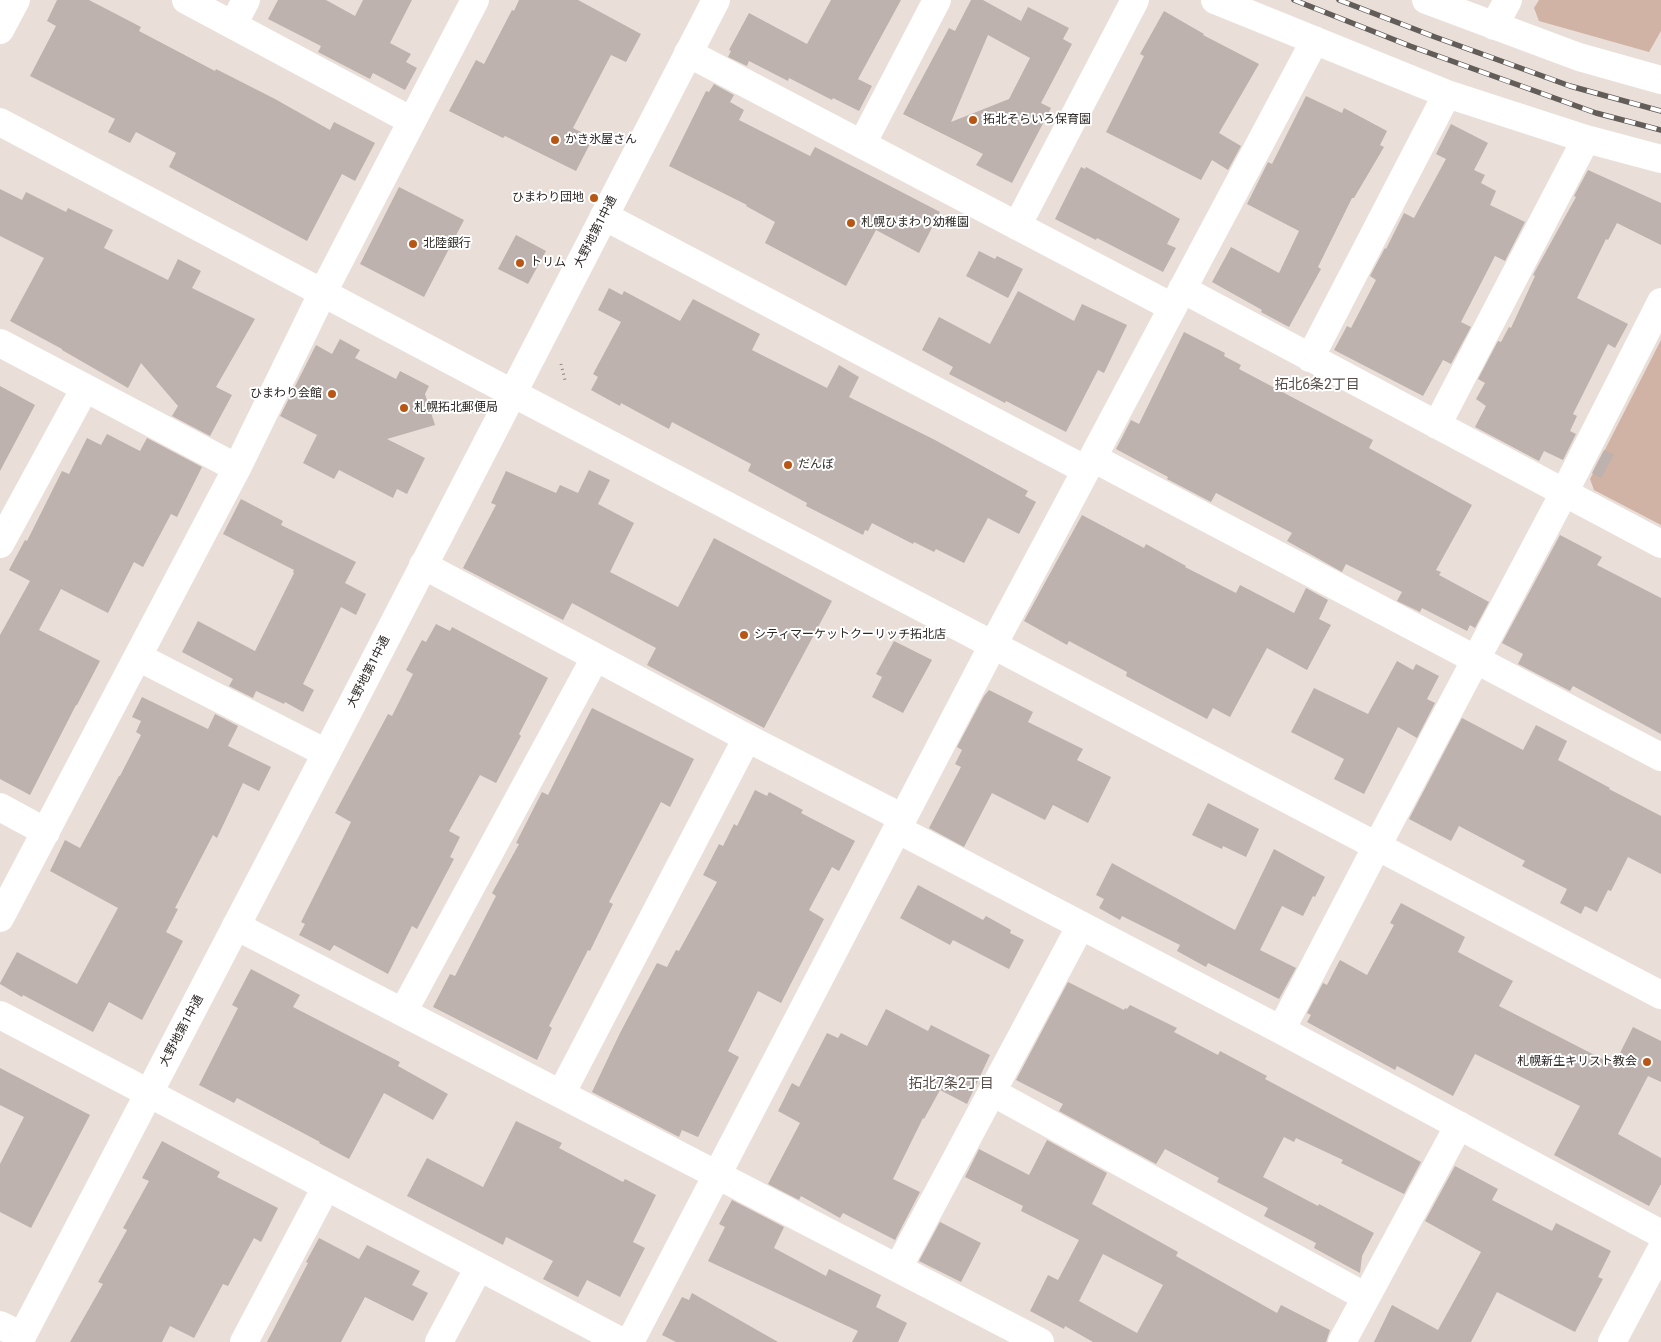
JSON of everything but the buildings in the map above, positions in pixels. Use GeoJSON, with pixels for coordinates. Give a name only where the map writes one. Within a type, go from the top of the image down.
{"type":"FeatureCollection","features":[{"type":"Feature","properties":{"kind":"street"},"geometry":{"type":"LineString","coordinates":[[0,30],[16,0]]}},
{"type":"Feature","properties":{"kind":"street"},"geometry":{"type":"LineString","coordinates":[[186,0],[412,121]]}},
{"type":"Feature","properties":{"kind":"street"},"geometry":{"type":"LineString","coordinates":[[233,24],[246,0]]}},
{"type":"Feature","properties":{"kind":"street"},"geometry":{"type":"LineString","coordinates":[[0,918],[238,468],[323,292],[474,0]]}},
{"type":"Feature","properties":{"kind":"street","name":"大野地第1中通"},"geometry":{"type":"LineString","coordinates":[[14,1334],[149,1094],[716,0]]}},
{"type":"Feature","properties":{"kind":"street"},"geometry":{"type":"LineString","coordinates":[[862,144],[937,0]]}},
{"type":"Feature","properties":{"kind":"street"},"geometry":{"type":"LineString","coordinates":[[1017,226],[1135,0]]}},
{"type":"Feature","properties":{"kind":"street"},"geometry":{"type":"LineString","coordinates":[[1215,0],[1447,94],[1586,139],[1661,159]]}},
{"type":"Feature","properties":{"kind":"street"},"geometry":{"type":"LineString","coordinates":[[1426,0],[1579,57],[1659,76]]}},
{"type":"Feature","properties":{"kind":"street"},"geometry":{"type":"LineString","coordinates":[[1494,26],[1508,0]]}},
{"type":"Feature","properties":{"kind":"street"},"geometry":{"type":"LineString","coordinates":[[630,1342],[993,645],[1315,40]]}},
{"type":"Feature","properties":{"kind":"street"},"geometry":{"type":"LineString","coordinates":[[688,53],[1017,226],[1310,358],[1661,544]]}},
{"type":"Feature","properties":{"kind":"street"},"geometry":{"type":"LineString","coordinates":[[1310,358],[1447,94]]}},
{"type":"Feature","properties":{"kind":"street"},"geometry":{"type":"LineString","coordinates":[[0,122],[1661,995]]}},
{"type":"Feature","properties":{"kind":"street"},"geometry":{"type":"LineString","coordinates":[[1437,425],[1586,139]]}},
{"type":"Feature","properties":{"kind":"street"},"geometry":{"type":"LineString","coordinates":[[604,216],[1475,660],[1661,757]]}},
{"type":"Feature","properties":{"kind":"street"},"geometry":{"type":"LineString","coordinates":[[1282,1030],[1564,493],[1661,302]]}},
{"type":"Feature","properties":{"kind":"street"},"geometry":{"type":"LineString","coordinates":[[0,343],[238,468]]}},
{"type":"Feature","properties":{"kind":"street"},"geometry":{"type":"LineString","coordinates":[[0,544],[85,388]]}},
{"type":"Feature","properties":{"kind":"street"},"geometry":{"type":"LineString","coordinates":[[424,565],[747,738],[1081,925],[1282,1030],[1661,1234]]}},
{"type":"Feature","properties":{"kind":"street"},"geometry":{"type":"LineString","coordinates":[[138,657],[326,753]]}},
{"type":"Feature","properties":{"kind":"street"},"geometry":{"type":"LineString","coordinates":[[403,1012],[595,658]]}},
{"type":"Feature","properties":{"kind":"street"},"geometry":{"type":"LineString","coordinates":[[561,1094],[747,738]]}},
{"type":"Feature","properties":{"kind":"street"},"geometry":{"type":"LineString","coordinates":[[0,807],[46,832]]}},
{"type":"Feature","properties":{"kind":"street"},"geometry":{"type":"LineString","coordinates":[[898,1268],[1081,925]]}},
{"type":"Feature","properties":{"kind":"street"},"geometry":{"type":"LineString","coordinates":[[236,926],[1040,1342]]}},
{"type":"Feature","properties":{"kind":"street"},"geometry":{"type":"LineString","coordinates":[[0,1015],[622,1342]]}},
{"type":"Feature","properties":{"kind":"street"},"geometry":{"type":"LineString","coordinates":[[992,1092],[1366,1297]]}},
{"type":"Feature","properties":{"kind":"street"},"geometry":{"type":"LineString","coordinates":[[1342,1342],[1459,1125]]}},
{"type":"Feature","properties":{"kind":"street"},"geometry":{"type":"LineString","coordinates":[[244,1342],[326,1187]]}},
{"type":"Feature","properties":{"kind":"street"},"geometry":{"type":"LineString","coordinates":[[1612,1342],[1661,1250]]}},
{"type":"Feature","properties":{"kind":"street"},"geometry":{"type":"LineString","coordinates":[[438,1342],[479,1267]]}},
{"type":"Feature","properties":{"kind":"path"},"geometry":{"type":"LineString","coordinates":[[561,361],[565,380]]}},
{"type":"Feature","properties":{"kind":"shaded area"},"geometry":{"type":"Polygon","coordinates":[[[1539,0],[1661,0],[1661,31],[1649,52],[1539,21],[1534,8],[1539,0]]]}},
{"type":"Feature","properties":{"kind":"shaded area"},"geometry":{"type":"Polygon","coordinates":[[[1661,340],[1661,525],[1594,490],[1590,479],[1661,340]]]}},
{"type":"Feature","properties":{"kind":"railway"},"geometry":{"type":"LineString","coordinates":[[1294,0],[1410,46],[1596,113],[1661,130]]}},
{"type":"Feature","properties":{"kind":"railway"},"geometry":{"type":"LineString","coordinates":[[1339,0],[1570,86],[1661,111]]}},
{"type":"Feature","properties":{"kind":"place","name":"拓北そらいろ保育園"},"geometry":{"type":"Point","coordinates":[973,120]}},
{"type":"Feature","properties":{"kind":"place","name":"かき氷屋さん"},"geometry":{"type":"Point","coordinates":[555,140]}},
{"type":"Feature","properties":{"kind":"place","name":"ひまわり団地"},"geometry":{"type":"Point","coordinates":[594,198]}},
{"type":"Feature","properties":{"kind":"place","name":"札幌ひまわり幼稚園"},"geometry":{"type":"Point","coordinates":[851,223]}},
{"type":"Feature","properties":{"kind":"place","name":"北陸銀行"},"geometry":{"type":"Point","coordinates":[413,244]}},
{"type":"Feature","properties":{"kind":"place","name":"トリム"},"geometry":{"type":"Point","coordinates":[520,263]}},
{"type":"Feature","properties":{"kind":"place","name":"ひまわり会館"},"geometry":{"type":"Point","coordinates":[332,394]}},
{"type":"Feature","properties":{"kind":"place","name":"札幌拓北郵便局"},"geometry":{"type":"Point","coordinates":[404,408]}},
{"type":"Feature","properties":{"kind":"place","name":"だんぼ"},"geometry":{"type":"Point","coordinates":[788,465]}},
{"type":"Feature","properties":{"kind":"place","name":"シティマーケットクーリッチ拓北店"},"geometry":{"type":"Point","coordinates":[744,635]}},
{"type":"Feature","properties":{"kind":"place","name":"札幌新生キリスト教会"},"geometry":{"type":"Point","coordinates":[1647,1062]}},
{"type":"Feature","properties":{"kind":"district","name":"拓北6条2丁目"},"geometry":{"type":"Point","coordinates":[1317,385]}},
{"type":"Feature","properties":{"kind":"district","name":"拓北7条2丁目"},"geometry":{"type":"Point","coordinates":[951,1084]}}]}
